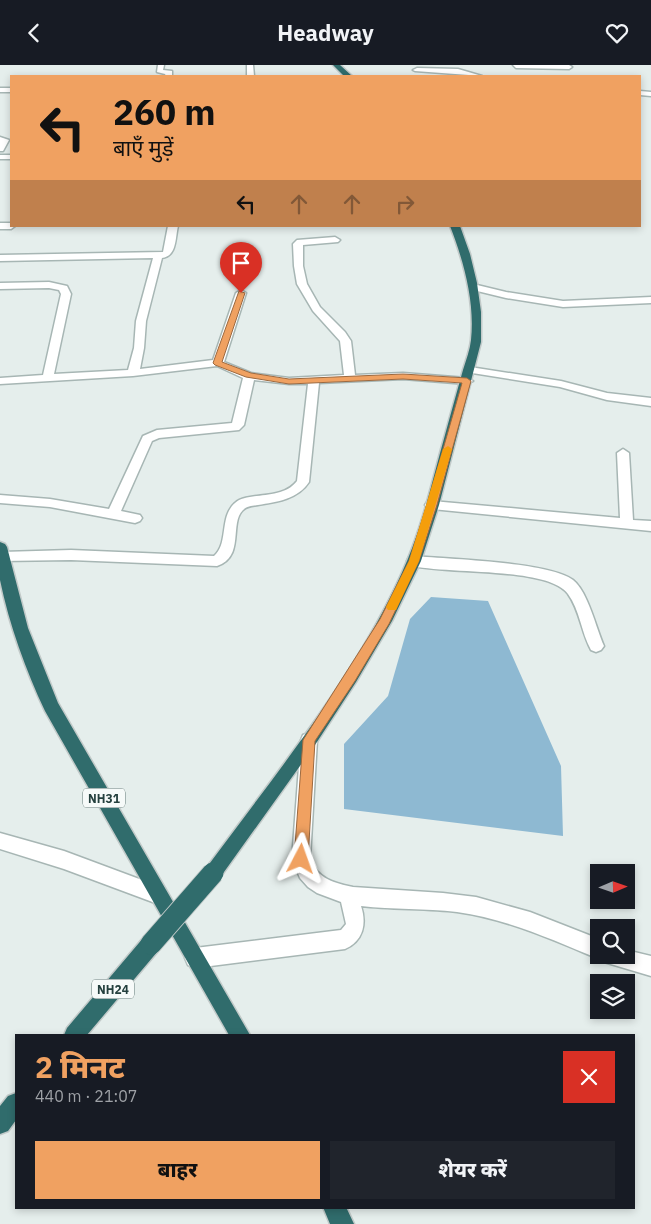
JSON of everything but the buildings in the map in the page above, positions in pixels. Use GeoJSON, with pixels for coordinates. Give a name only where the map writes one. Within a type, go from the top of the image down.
{"type":"FeatureCollection","features":[{"type":"Feature","properties":{"kind":"highway"},"geometry":{"type":"LineString","coordinates":[[336,65],[347,75]]}},
{"type":"Feature","properties":{"kind":"highway","name":"NH24"},"geometry":{"type":"LineString","coordinates":[[75,1034],[151,943],[214,873],[309,740],[351,677],[385,621],[414,561],[469,375],[476,343],[477,318],[470,267],[455,227]]}},
{"type":"Feature","properties":{"kind":"highway","name":"NH31"},"geometry":{"type":"LineString","coordinates":[[1,552],[17,615],[33,666],[51,706],[239,1034]]}},
{"type":"Feature","properties":{"kind":"highway"},"geometry":{"type":"LineString","coordinates":[[0,1123],[15,1105]]}},
{"type":"Feature","properties":{"kind":"highway"},"geometry":{"type":"LineString","coordinates":[[335,1209],[342,1224]]}},
{"type":"Feature","properties":{"kind":"street"},"geometry":{"type":"LineString","coordinates":[[161,65],[159,71],[169,73],[169,75]]}},
{"type":"Feature","properties":{"kind":"street"},"geometry":{"type":"LineString","coordinates":[[250,65],[251,75]]}},
{"type":"Feature","properties":{"kind":"street"},"geometry":{"type":"LineString","coordinates":[[516,66],[569,67]]}},
{"type":"Feature","properties":{"kind":"street"},"geometry":{"type":"LineString","coordinates":[[516,66],[521,74]]}},
{"type":"Feature","properties":{"kind":"street"},"geometry":{"type":"LineString","coordinates":[[416,70],[458,71],[474,75]]}},
{"type":"Feature","properties":{"kind":"street"},"geometry":{"type":"LineString","coordinates":[[0,149],[5,139]]}},
{"type":"Feature","properties":{"kind":"street"},"geometry":{"type":"LineString","coordinates":[[0,258],[165,255],[168,253],[173,227]]}},
{"type":"Feature","properties":{"kind":"street"},"geometry":{"type":"LineString","coordinates":[[335,240],[300,242],[298,245],[299,278],[302,287],[323,316],[343,337],[350,378]]}},
{"type":"Feature","properties":{"kind":"street"},"geometry":{"type":"LineString","coordinates":[[133,373],[141,321],[158,256]]}},
{"type":"Feature","properties":{"kind":"street"},"geometry":{"type":"LineString","coordinates":[[0,286],[49,285],[63,288],[66,294],[48,378]]}},
{"type":"Feature","properties":{"kind":"street"},"geometry":{"type":"LineString","coordinates":[[473,287],[506,295],[563,304],[651,300]]}},
{"type":"Feature","properties":{"kind":"street"},"geometry":{"type":"LineString","coordinates":[[218,363],[241,293]]}},
{"type":"Feature","properties":{"kind":"street"},"geometry":{"type":"LineString","coordinates":[[0,381],[133,373],[218,363],[249,375],[289,381],[469,375],[561,384],[616,397],[651,402]]}},
{"type":"Feature","properties":{"kind":"street"},"geometry":{"type":"LineString","coordinates":[[114,513],[147,439],[157,433],[235,427],[238,425],[249,375]]}},
{"type":"Feature","properties":{"kind":"street"},"geometry":{"type":"LineString","coordinates":[[1,552],[217,561],[226,553],[234,512],[241,503],[289,494],[301,487],[314,380]]}},
{"type":"Feature","properties":{"kind":"street"},"geometry":{"type":"LineString","coordinates":[[623,453],[626,524]]}},
{"type":"Feature","properties":{"kind":"street"},"geometry":{"type":"LineString","coordinates":[[0,499],[50,503],[135,518]]}},
{"type":"Feature","properties":{"kind":"street"},"geometry":{"type":"LineString","coordinates":[[432,505],[651,526]]}},
{"type":"Feature","properties":{"kind":"street"},"geometry":{"type":"LineString","coordinates":[[414,561],[524,572],[563,579],[574,591],[596,646]]}},
{"type":"Feature","properties":{"kind":"street"},"geometry":{"type":"LineString","coordinates":[[309,740],[301,859],[307,876],[324,887],[348,895],[459,903],[530,922],[590,945]]}},
{"type":"Feature","properties":{"kind":"street"},"geometry":{"type":"LineString","coordinates":[[0,841],[64,860],[158,895]]}},
{"type":"Feature","properties":{"kind":"street"},"geometry":{"type":"LineString","coordinates":[[195,958],[345,939],[356,927],[348,895]]}},
{"type":"Feature","properties":{"kind":"street"},"geometry":{"type":"LineString","coordinates":[[635,962],[651,966]]}},
{"type":"Feature","properties":{"kind":"water"},"geometry":{"type":"Polygon","coordinates":[[[431,597],[488,601],[561,766],[563,836],[344,809],[344,744],[388,696],[410,619],[431,597]]]}},
{"type":"Feature","properties":{"kind":"slow traffic"},"geometry":{"type":"LineString","coordinates":[[392,607],[414,561],[448,449]]}},
{"type":"Feature","properties":{"kind":"route"},"geometry":{"type":"LineString","coordinates":[[241,293],[218,363],[228,367],[265,379],[289,381],[403,376],[467,381],[414,561],[385,621],[309,740],[301,859]]}}]}
